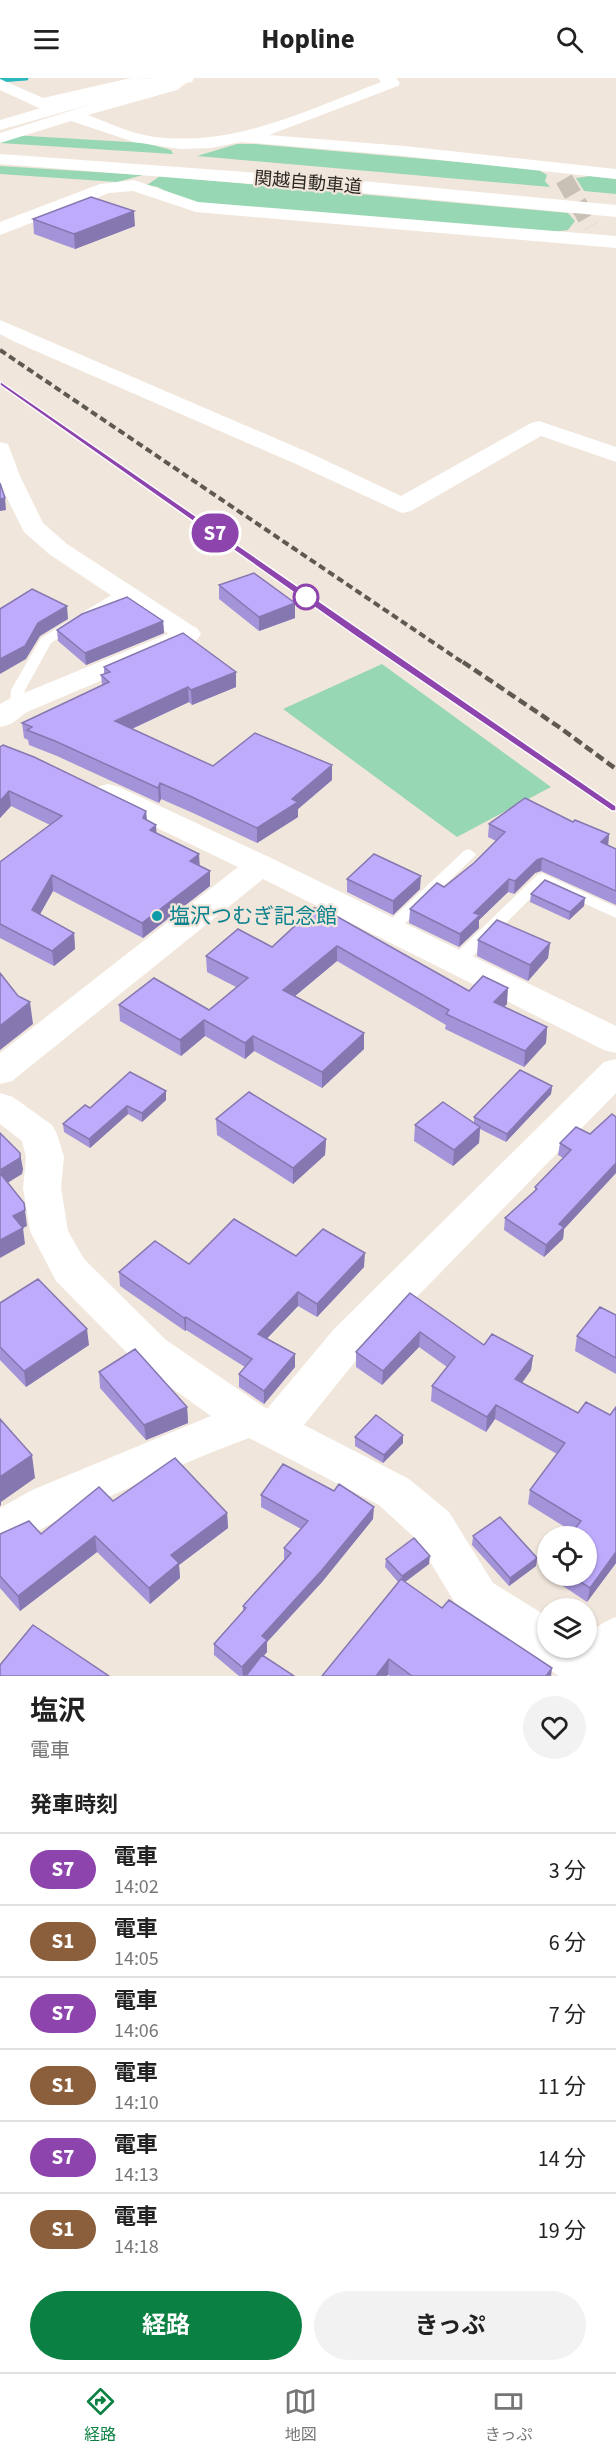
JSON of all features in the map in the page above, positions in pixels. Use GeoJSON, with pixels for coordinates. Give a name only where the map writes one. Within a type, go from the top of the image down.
{"type":"FeatureCollection","features":[{"type":"Feature","properties":{"kind":"main road"},"geometry":{"type":"LineString","coordinates":[[0,84],[40,104],[104,87],[145,80],[185,78]]}},
{"type":"Feature","properties":{"kind":"main road"},"geometry":{"type":"LineString","coordinates":[[0,125],[136,86],[185,78]]}},
{"type":"Feature","properties":{"kind":"main road","name":"関越自動車道"},"geometry":{"type":"LineString","coordinates":[[0,149],[616,211]]}},
{"type":"Feature","properties":{"kind":"main road","name":"関越自動車道"},"geometry":{"type":"LineString","coordinates":[[0,159],[195,168],[616,201]]}},
{"type":"Feature","properties":{"kind":"main road"},"geometry":{"type":"LineString","coordinates":[[9,712],[187,634]]}},
{"type":"Feature","properties":{"kind":"street"},"geometry":{"type":"LineString","coordinates":[[0,138],[171,87],[185,78]]}},
{"type":"Feature","properties":{"kind":"street"},"geometry":{"type":"LineString","coordinates":[[245,138],[395,80]]}},
{"type":"Feature","properties":{"kind":"street"},"geometry":{"type":"LineString","coordinates":[[0,117],[40,104]]}},
{"type":"Feature","properties":{"kind":"street"},"geometry":{"type":"LineString","coordinates":[[72,115],[148,141]]}},
{"type":"Feature","properties":{"kind":"street"},"geometry":{"type":"LineString","coordinates":[[18,132],[194,145],[245,138],[404,151],[560,173],[616,174]]}},
{"type":"Feature","properties":{"kind":"street"},"geometry":{"type":"LineString","coordinates":[[134,185],[194,145]]}},
{"type":"Feature","properties":{"kind":"street"},"geometry":{"type":"LineString","coordinates":[[0,229],[106,188],[134,185],[196,207],[603,236]]}},
{"type":"Feature","properties":{"kind":"street"},"geometry":{"type":"LineString","coordinates":[[0,326],[164,400],[304,459],[402,506],[539,428],[616,455]]}},
{"type":"Feature","properties":{"kind":"street"},"geometry":{"type":"LineString","coordinates":[[0,449],[8,476],[33,527],[58,549],[187,634]]}},
{"type":"Feature","properties":{"kind":"street"},"geometry":{"type":"LineString","coordinates":[[78,779],[260,865],[616,1041]]}},
{"type":"Feature","properties":{"kind":"street"},"geometry":{"type":"LineString","coordinates":[[0,1072],[260,865]]}},
{"type":"Feature","properties":{"kind":"street"},"geometry":{"type":"LineString","coordinates":[[0,1530],[48,1504],[194,1440],[262,1425],[616,1071]]}},
{"type":"Feature","properties":{"kind":"street"},"geometry":{"type":"LineString","coordinates":[[0,1106],[39,1134],[45,1157],[42,1188],[49,1231],[70,1270],[152,1352],[262,1425],[394,1492],[433,1526],[477,1598],[537,1636]]}},
{"type":"Feature","properties":{"kind":"lane"},"geometry":{"type":"LineString","coordinates":[[9,712],[18,690],[46,642],[123,592]]}},
{"type":"Feature","properties":{"kind":"lane"},"geometry":{"type":"LineString","coordinates":[[390,929],[469,854]]}},
{"type":"Feature","properties":{"kind":"lane"},"geometry":{"type":"LineString","coordinates":[[457,962],[542,878],[616,913]]}},
{"type":"Feature","properties":{"kind":"green space"},"geometry":{"type":"Polygon","coordinates":[[[12,135],[145,143],[171,150],[173,154],[0,143],[0,139],[12,135]]]}},
{"type":"Feature","properties":{"kind":"green space"},"geometry":{"type":"Polygon","coordinates":[[[237,144],[537,169],[547,175],[545,181],[550,187],[197,156],[237,144]]]}},
{"type":"Feature","properties":{"kind":"green space"},"geometry":{"type":"Polygon","coordinates":[[[0,166],[143,175],[117,182],[0,174],[0,166]]]}},
{"type":"Feature","properties":{"kind":"green space"},"geometry":{"type":"Polygon","coordinates":[[[160,176],[568,213],[575,221],[568,230],[553,232],[199,203],[147,185],[160,176]]]}},
{"type":"Feature","properties":{"kind":"green space"},"geometry":{"type":"Polygon","coordinates":[[[591,176],[616,179],[616,194],[584,191],[576,178],[591,176]]]}},
{"type":"Feature","properties":{"kind":"green space"},"geometry":{"type":"Polygon","coordinates":[[[382,664],[551,787],[457,837],[283,709],[382,664]]]}},
{"type":"Feature","properties":{"kind":"building"},"geometry":{"type":"Polygon","coordinates":[[[91,197],[134,211],[74,234],[33,219],[91,197]]]}},
{"type":"Feature","properties":{"kind":"building"},"geometry":{"type":"Polygon","coordinates":[[[0,483],[5,498],[0,499],[0,483]]]}},
{"type":"Feature","properties":{"kind":"building"},"geometry":{"type":"Polygon","coordinates":[[[254,573],[295,603],[259,617],[219,585],[254,573]]]}},
{"type":"Feature","properties":{"kind":"building"},"geometry":{"type":"Polygon","coordinates":[[[32,589],[67,606],[38,623],[25,646],[0,659],[0,609],[32,589]]]}},
{"type":"Feature","properties":{"kind":"building"},"geometry":{"type":"Polygon","coordinates":[[[127,597],[163,621],[85,653],[57,630],[82,614],[127,597]]]}},
{"type":"Feature","properties":{"kind":"building"},"geometry":{"type":"Polygon","coordinates":[[[183,633],[236,672],[191,690],[188,687],[115,721],[213,766],[255,733],[332,765],[292,799],[298,802],[257,828],[160,783],[158,788],[27,730],[32,727],[22,723],[109,682],[101,675],[110,672],[104,667],[183,633]]]}},
{"type":"Feature","properties":{"kind":"building"},"geometry":{"type":"Polygon","coordinates":[[[3,745],[34,757],[146,811],[143,818],[156,825],[150,830],[199,854],[190,861],[210,871],[142,923],[52,875],[32,910],[74,933],[52,951],[0,924],[0,862],[62,816],[9,791],[0,801],[0,747],[3,745]]]}},
{"type":"Feature","properties":{"kind":"building"},"geometry":{"type":"Polygon","coordinates":[[[525,798],[573,822],[575,820],[609,834],[601,842],[616,849],[616,891],[542,858],[515,881],[509,879],[474,913],[480,915],[460,934],[410,909],[437,883],[444,887],[474,863],[505,832],[489,824],[525,798]]]}},
{"type":"Feature","properties":{"kind":"building"},"geometry":{"type":"Polygon","coordinates":[[[374,854],[421,876],[393,901],[347,879],[374,854]]]}},
{"type":"Feature","properties":{"kind":"building"},"geometry":{"type":"Polygon","coordinates":[[[545,880],[585,898],[570,912],[531,894],[545,880]]]}},
{"type":"Feature","properties":{"kind":"building"},"geometry":{"type":"Polygon","coordinates":[[[314,908],[322,908],[469,991],[483,976],[508,988],[494,1002],[547,1027],[525,1051],[446,1014],[449,1010],[337,946],[283,990],[364,1033],[322,1072],[253,1036],[245,1043],[204,1020],[180,1040],[119,1005],[154,978],[209,1010],[248,978],[206,956],[238,929],[272,947],[314,908]]]}},
{"type":"Feature","properties":{"kind":"building"},"geometry":{"type":"Polygon","coordinates":[[[497,920],[550,943],[530,965],[478,940],[497,920]]]}},
{"type":"Feature","properties":{"kind":"building"},"geometry":{"type":"Polygon","coordinates":[[[0,973],[18,996],[30,1002],[0,1026],[0,973]]]}},
{"type":"Feature","properties":{"kind":"building"},"geometry":{"type":"Polygon","coordinates":[[[520,1070],[552,1086],[507,1134],[474,1117],[520,1070]]]}},
{"type":"Feature","properties":{"kind":"building"},"geometry":{"type":"Polygon","coordinates":[[[130,1072],[166,1091],[142,1113],[127,1106],[89,1139],[63,1124],[85,1105],[90,1108],[130,1072]]]}},
{"type":"Feature","properties":{"kind":"building"},"geometry":{"type":"Polygon","coordinates":[[[249,1092],[326,1139],[293,1168],[216,1119],[249,1092]]]}},
{"type":"Feature","properties":{"kind":"building"},"geometry":{"type":"Polygon","coordinates":[[[443,1102],[480,1127],[454,1150],[415,1125],[443,1102]]]}},
{"type":"Feature","properties":{"kind":"building"},"geometry":{"type":"Polygon","coordinates":[[[612,1114],[616,1117],[616,1163],[559,1224],[564,1227],[546,1245],[505,1218],[537,1189],[535,1187],[571,1150],[560,1143],[576,1127],[590,1134],[612,1114]]]}},
{"type":"Feature","properties":{"kind":"building"},"geometry":{"type":"Polygon","coordinates":[[[0,1133],[20,1153],[20,1158],[0,1170],[0,1133]]]}},
{"type":"Feature","properties":{"kind":"building"},"geometry":{"type":"Polygon","coordinates":[[[0,1173],[24,1203],[25,1210],[13,1216],[23,1228],[0,1240],[0,1173]]]}},
{"type":"Feature","properties":{"kind":"building"},"geometry":{"type":"Polygon","coordinates":[[[234,1219],[296,1256],[323,1229],[365,1253],[317,1304],[298,1292],[258,1334],[295,1354],[264,1391],[239,1374],[252,1359],[186,1317],[184,1318],[119,1272],[155,1241],[189,1264],[234,1219]]]}},
{"type":"Feature","properties":{"kind":"building"},"geometry":{"type":"Polygon","coordinates":[[[38,1279],[87,1329],[24,1371],[0,1347],[0,1303],[38,1279]]]}},
{"type":"Feature","properties":{"kind":"building"},"geometry":{"type":"Polygon","coordinates":[[[410,1293],[484,1345],[492,1334],[533,1356],[515,1379],[578,1413],[586,1402],[610,1415],[616,1407],[616,1552],[597,1578],[597,1526],[577,1526],[581,1521],[530,1490],[565,1443],[496,1405],[487,1417],[432,1386],[455,1357],[420,1332],[383,1371],[356,1352],[410,1293]]]}},
{"type":"Feature","properties":{"kind":"building"},"geometry":{"type":"Polygon","coordinates":[[[600,1307],[616,1315],[616,1358],[577,1336],[600,1307]]]}},
{"type":"Feature","properties":{"kind":"building"},"geometry":{"type":"Polygon","coordinates":[[[135,1349],[187,1407],[144,1425],[99,1372],[135,1349]]]}},
{"type":"Feature","properties":{"kind":"building"},"geometry":{"type":"Polygon","coordinates":[[[376,1415],[403,1435],[384,1455],[355,1437],[376,1415]]]}},
{"type":"Feature","properties":{"kind":"building"},"geometry":{"type":"Polygon","coordinates":[[[0,1419],[32,1455],[0,1477],[0,1419]]]}},
{"type":"Feature","properties":{"kind":"building"},"geometry":{"type":"Polygon","coordinates":[[[175,1458],[227,1513],[171,1555],[179,1563],[149,1588],[95,1536],[18,1596],[0,1576],[0,1534],[29,1521],[41,1534],[99,1487],[113,1501],[175,1458]]]}},
{"type":"Feature","properties":{"kind":"building"},"geometry":{"type":"Polygon","coordinates":[[[283,1464],[334,1491],[339,1484],[374,1507],[322,1570],[262,1636],[267,1640],[242,1667],[214,1644],[246,1608],[243,1606],[291,1553],[284,1548],[308,1521],[261,1495],[283,1464]]]}},
{"type":"Feature","properties":{"kind":"building"},"geometry":{"type":"Polygon","coordinates":[[[500,1517],[537,1558],[510,1578],[473,1536],[500,1517]]]}},
{"type":"Feature","properties":{"kind":"building"},"geometry":{"type":"Polygon","coordinates":[[[414,1538],[430,1556],[402,1576],[386,1559],[414,1538]]]}},
{"type":"Feature","properties":{"kind":"building"},"geometry":{"type":"Polygon","coordinates":[[[401,1579],[442,1608],[449,1600],[552,1668],[546,1676],[412,1676],[389,1659],[376,1676],[322,1676],[401,1579]]]}},
{"type":"Feature","properties":{"kind":"building"},"geometry":{"type":"Polygon","coordinates":[[[33,1625],[109,1676],[0,1676],[0,1665],[33,1625]]]}},
{"type":"Feature","properties":{"kind":"building"},"geometry":{"type":"Polygon","coordinates":[[[262,1655],[294,1676],[246,1676],[262,1655]]]}},
{"type":"Feature","properties":{"kind":"waterway"},"geometry":{"type":"LineString","coordinates":[[0,80],[26,78]]}},
{"type":"Feature","properties":{"kind":"tunnel"},"geometry":{"type":"LineString","coordinates":[[564,179],[591,226]]}},
{"type":"Feature","properties":{"kind":"railway"},"geometry":{"type":"LineString","coordinates":[[0,350],[465,664]]}},
{"type":"Feature","properties":{"kind":"railway"},"geometry":{"type":"LineString","coordinates":[[0,383],[403,664]]}},
{"type":"Feature","properties":{"kind":"railway"},"geometry":{"type":"LineString","coordinates":[[401,662],[616,809]]}},
{"type":"Feature","properties":{"kind":"railway"},"geometry":{"type":"LineString","coordinates":[[463,662],[616,769]]}},
{"type":"Feature","properties":{"kind":"train","name":"S7"},"geometry":{"type":"LineString","coordinates":[[0,383],[358,633],[616,809]]}},
{"type":"Feature","properties":{"kind":"place","name":"塩沢つむぎ記念館"},"geometry":{"type":"Point","coordinates":[157,916]}}]}
